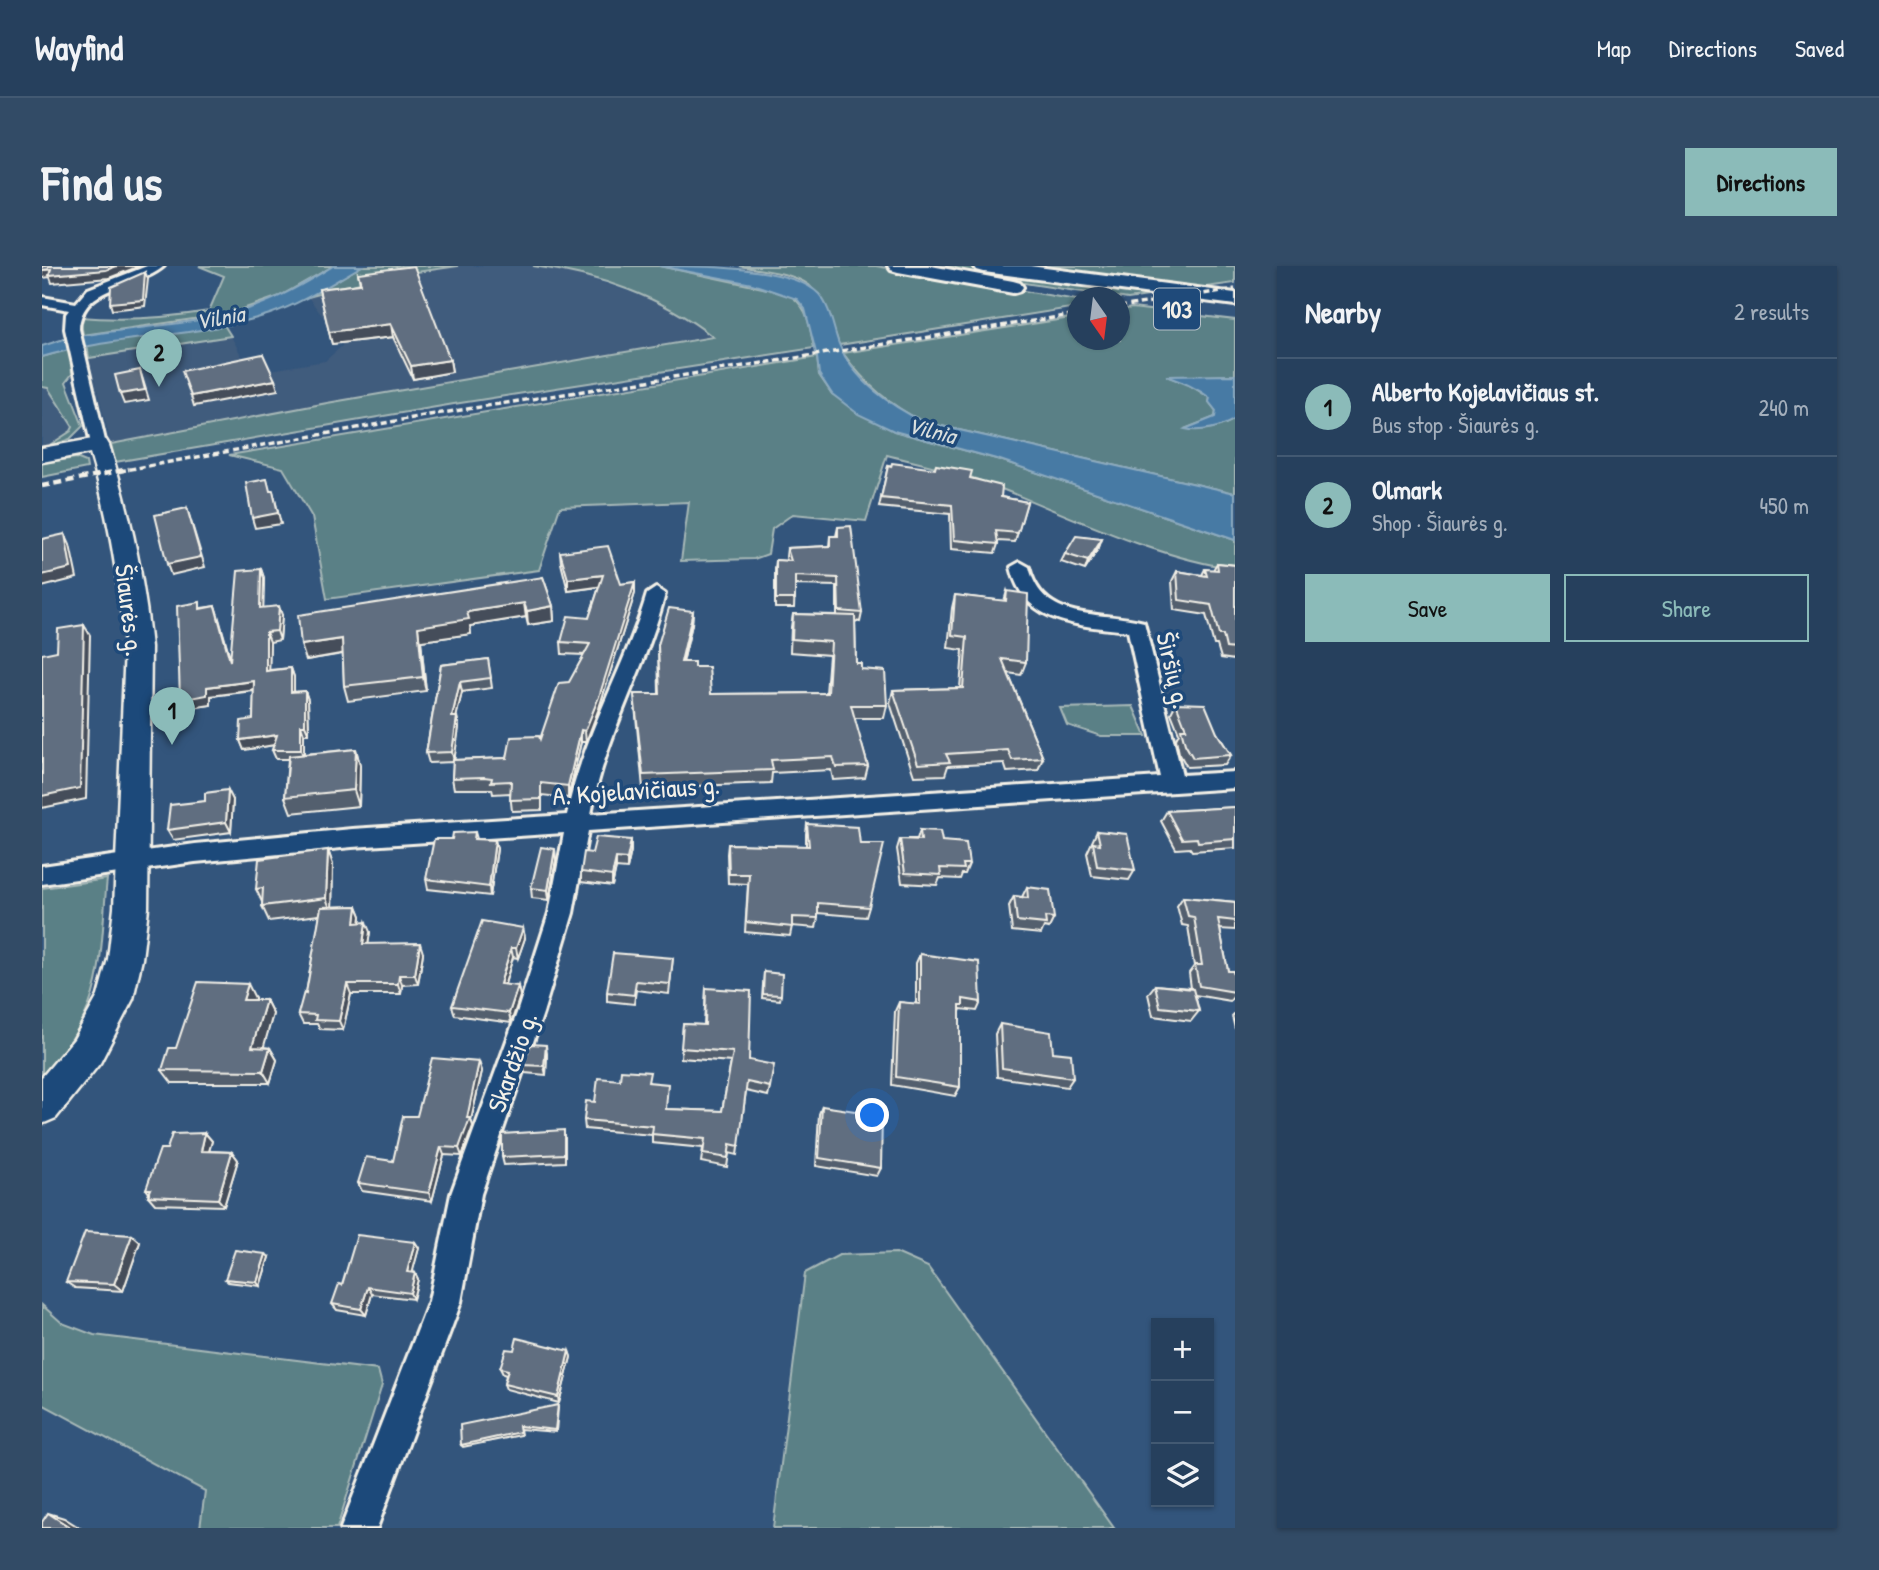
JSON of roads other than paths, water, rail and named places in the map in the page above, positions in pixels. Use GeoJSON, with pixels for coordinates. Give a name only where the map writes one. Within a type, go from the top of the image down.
{"type":"FeatureCollection","features":[{"type":"Feature","properties":{"kind":"main road"},"geometry":{"type":"LineString","coordinates":[[898,266],[1067,294]]}},
{"type":"Feature","properties":{"kind":"main road","name":"103"},"geometry":{"type":"LineString","coordinates":[[984,266],[1235,299]]}},
{"type":"Feature","properties":{"kind":"main road","name":"103"},"geometry":{"type":"LineString","coordinates":[[1130,303],[1235,315]]}},
{"type":"Feature","properties":{"kind":"main road"},"geometry":{"type":"LineString","coordinates":[[42,455],[98,444]]}},
{"type":"Feature","properties":{"kind":"main road","name":"Šiaurės g."},"geometry":{"type":"LineString","coordinates":[[42,1106],[88,1051],[115,999],[125,959],[131,908],[138,647],[134,605],[111,486],[98,444]]}},
{"type":"Feature","properties":{"kind":"street"},"geometry":{"type":"LineString","coordinates":[[42,301],[77,307],[93,292],[107,284],[158,266]]}},
{"type":"Feature","properties":{"kind":"street","name":"Šiaurės g."},"geometry":{"type":"LineString","coordinates":[[77,307],[73,314],[72,328],[98,444]]}},
{"type":"Feature","properties":{"kind":"street","name":"Širšių g."},"geometry":{"type":"LineString","coordinates":[[1020,567],[1023,588],[1046,608],[1068,617],[1137,626],[1173,785]]}},
{"type":"Feature","properties":{"kind":"street","name":"Skardžio g."},"geometry":{"type":"LineString","coordinates":[[359,1528],[421,1358],[445,1302],[466,1194],[530,1013],[561,913],[585,782],[628,667],[645,638],[656,594]]}},
{"type":"Feature","properties":{"kind":"street","name":"A. Kojelavičiaus g."},"geometry":{"type":"LineString","coordinates":[[42,875],[280,844],[1235,780]]}},
{"type":"Feature","properties":{"kind":"water","name":"Vilnia"},"geometry":{"type":"Polygon","coordinates":[[[333,266],[362,266],[306,298],[270,314],[242,322],[99,344],[42,357],[42,346],[64,339],[210,318],[256,306],[286,293],[333,266]]]}},
{"type":"Feature","properties":{"kind":"water","name":"Vilnia"},"geometry":{"type":"Polygon","coordinates":[[[659,266],[744,270],[788,278],[806,285],[823,300],[839,344],[854,369],[874,390],[899,408],[924,422],[1235,493],[1235,540],[1000,460],[894,431],[858,414],[832,394],[819,374],[805,309],[797,299],[752,284],[659,266]]]}},
{"type":"Feature","properties":{"kind":"water"},"geometry":{"type":"Polygon","coordinates":[[[1235,375],[1235,419],[1211,428],[1185,429],[1215,417],[1216,411],[1205,394],[1166,376],[1235,375]]]}},
{"type":"Feature","properties":{"kind":"railway"},"geometry":{"type":"LineString","coordinates":[[1130,305],[1235,289]]}},
{"type":"Feature","properties":{"kind":"railway"},"geometry":{"type":"LineString","coordinates":[[120,471],[429,415],[1067,316]]}},
{"type":"Feature","properties":{"kind":"railway"},"geometry":{"type":"LineString","coordinates":[[42,486],[129,469]]}},
{"type":"Feature","properties":{"kind":"place","name":"Olmark"},"geometry":{"type":"Point","coordinates":[159,387]}},
{"type":"Feature","properties":{"kind":"place","name":"Alberto Kojelavičiaus st."},"geometry":{"type":"Point","coordinates":[172,745]}}]}
